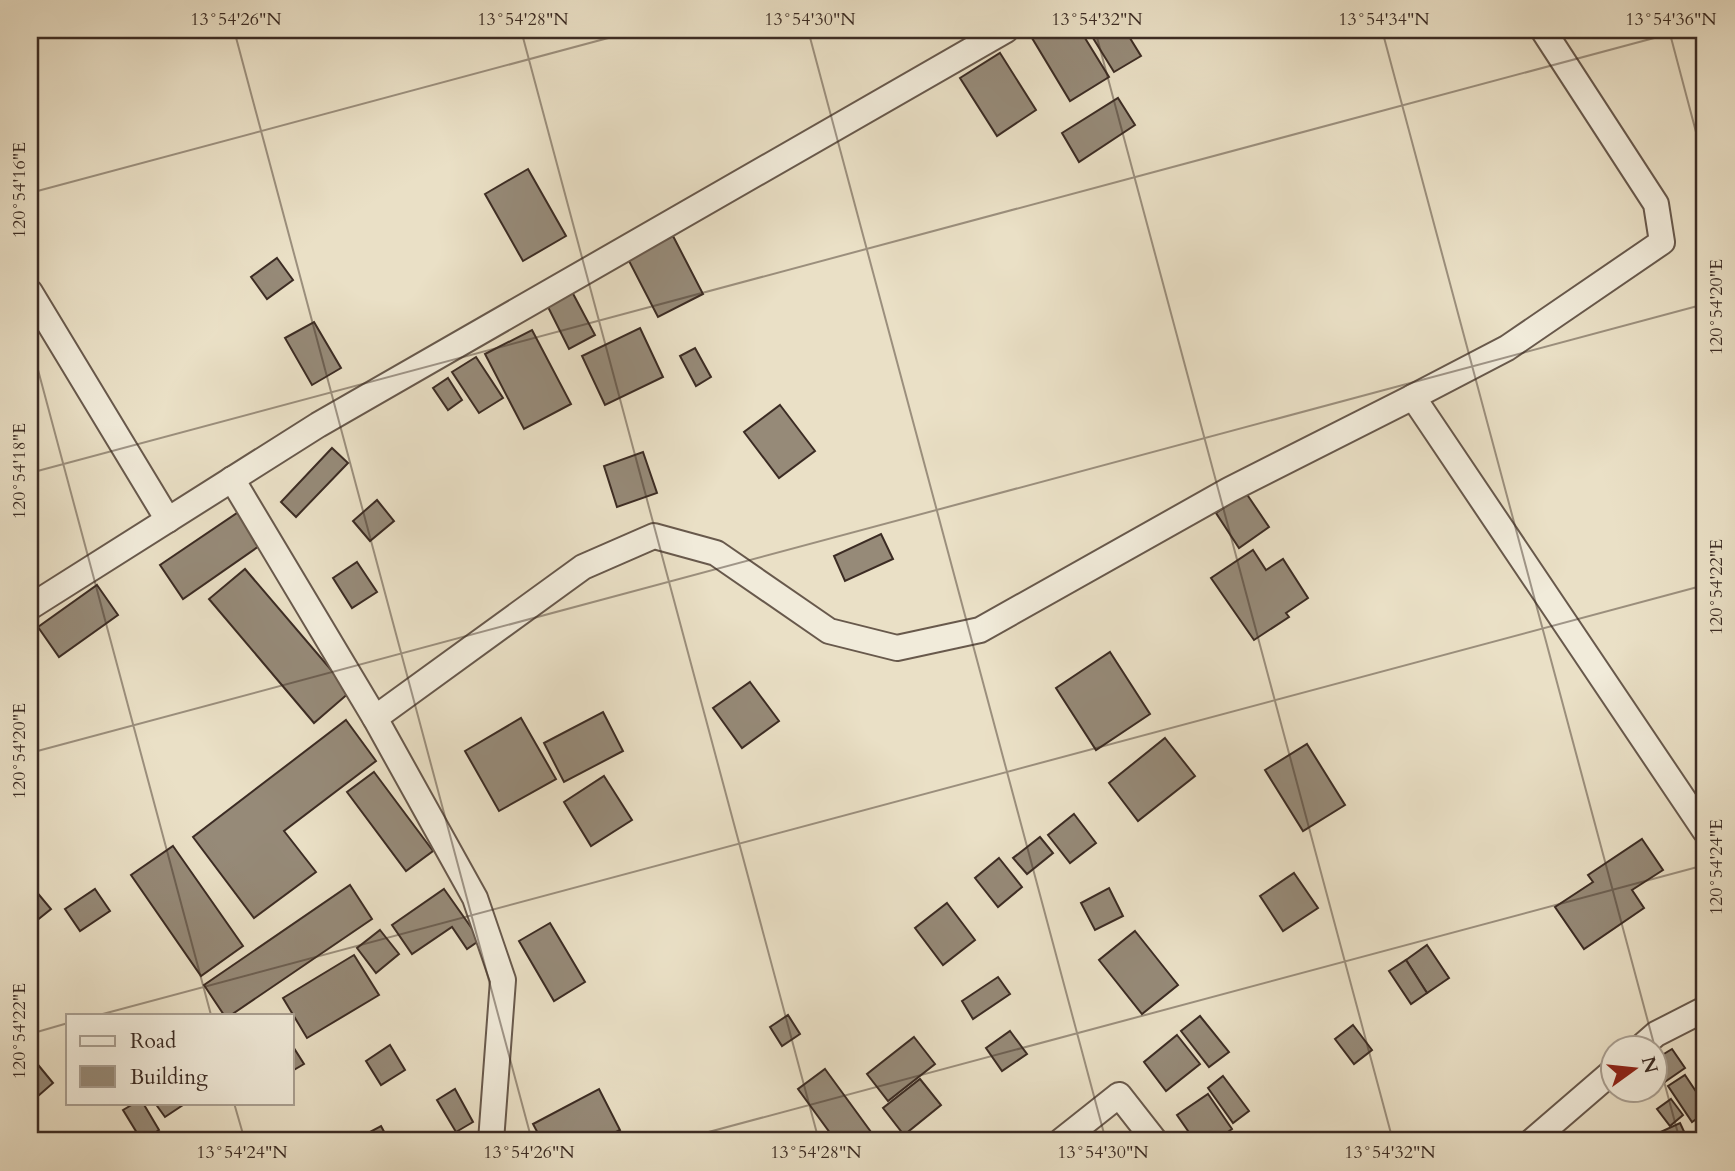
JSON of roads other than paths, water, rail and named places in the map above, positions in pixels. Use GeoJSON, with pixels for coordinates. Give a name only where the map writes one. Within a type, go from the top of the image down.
{"type":"FeatureCollection","features":[{"type":"Feature","properties":{"kind":"street"},"geometry":{"type":"LineString","coordinates":[[30,607],[318,425],[1006,30]]}},
{"type":"Feature","properties":{"kind":"street"},"geometry":{"type":"LineString","coordinates":[[375,718],[583,567],[654,536],[716,553],[829,631],[897,648],[980,630],[1229,490],[1507,348],[1662,242],[1657,204],[1544,30]]}},
{"type":"Feature","properties":{"kind":"street"},"geometry":{"type":"LineString","coordinates":[[30,292],[168,520]]}},
{"type":"Feature","properties":{"kind":"street"},"geometry":{"type":"LineString","coordinates":[[1413,397],[1705,831]]}},
{"type":"Feature","properties":{"kind":"street"},"geometry":{"type":"LineString","coordinates":[[232,480],[375,718],[475,898],[503,980],[491,1141]]}},
{"type":"Feature","properties":{"kind":"street"},"geometry":{"type":"LineString","coordinates":[[1656,1034],[1705,1009]]}},
{"type":"Feature","properties":{"kind":"street"},"geometry":{"type":"LineString","coordinates":[[1532,1141],[1598,1084]]}},
{"type":"Feature","properties":{"kind":"street"},"geometry":{"type":"LineString","coordinates":[[1061,1141],[1119,1095],[1155,1141]]}}]}
